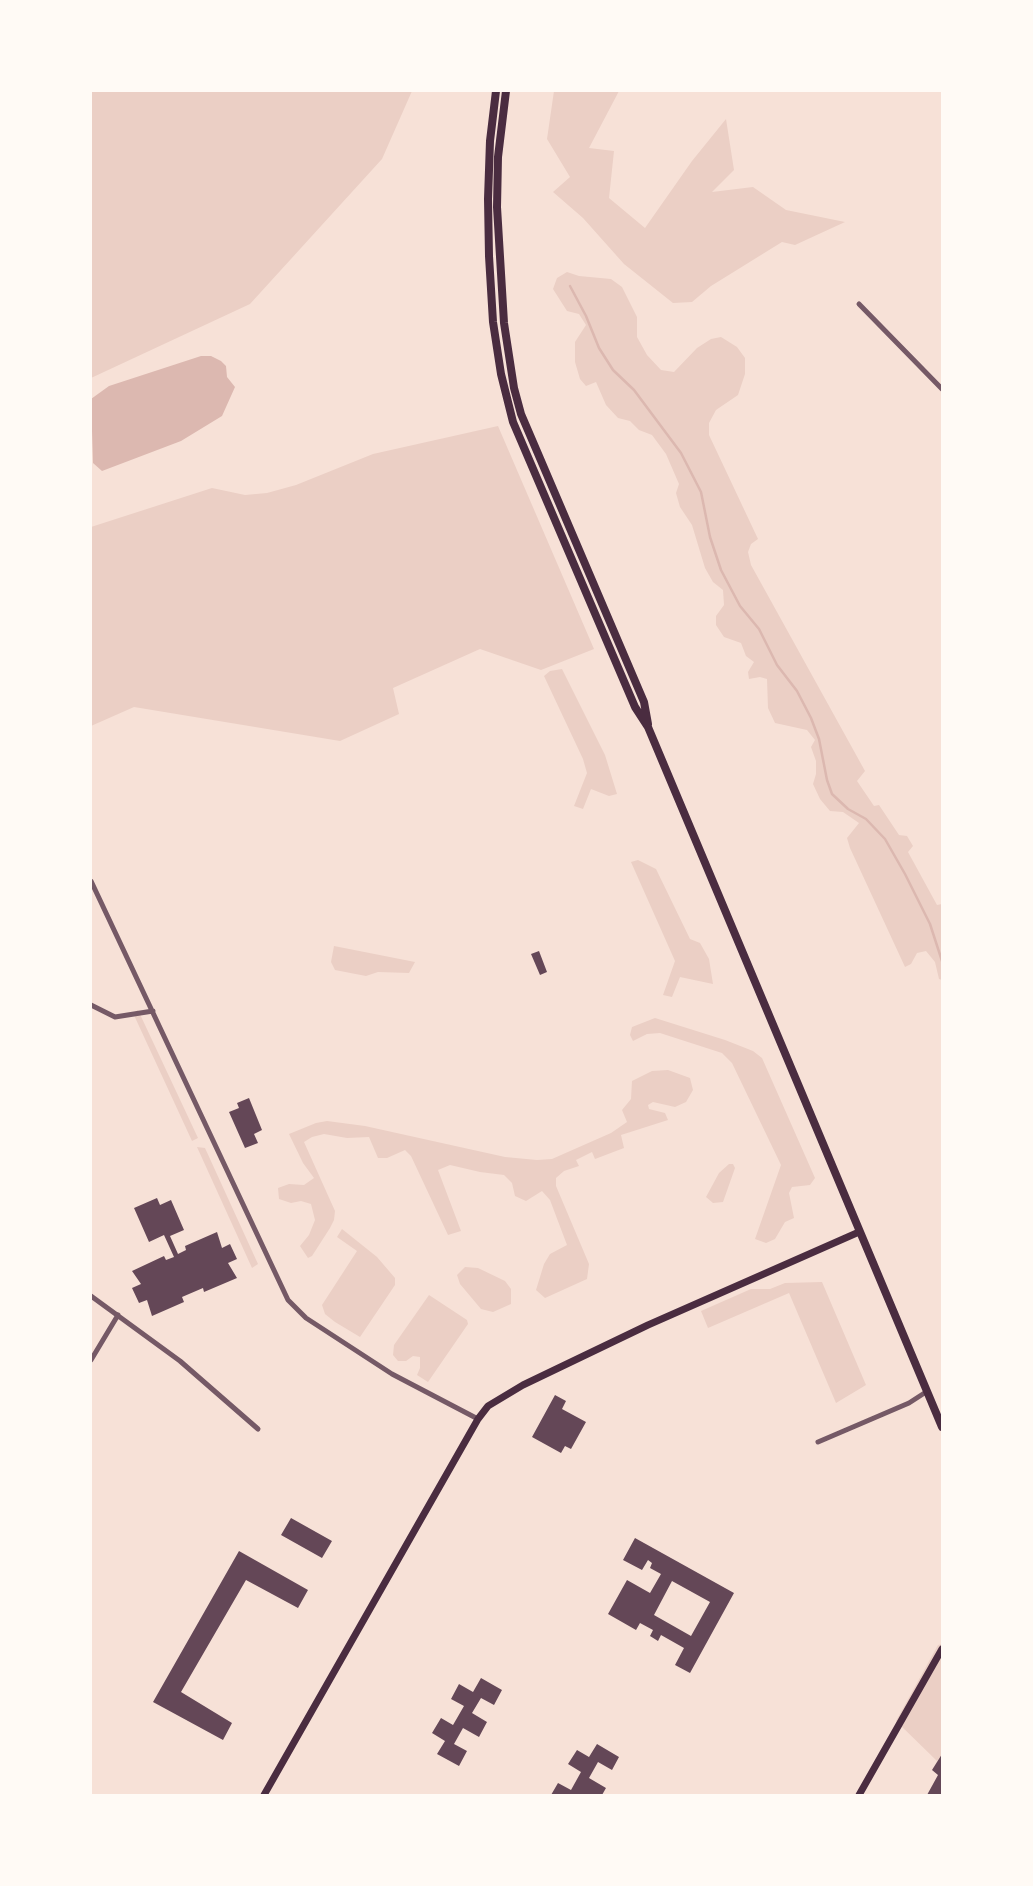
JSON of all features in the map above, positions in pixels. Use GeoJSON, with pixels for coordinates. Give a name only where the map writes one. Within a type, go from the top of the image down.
{"type":"FeatureCollection","features":[{"type":"Feature","properties":{"kind":"main road"},"geometry":{"type":"LineString","coordinates":[[496,91],[490,141],[488,200],[493,322],[506,396],[517,430],[635,707],[648,727],[942,1427]]}},
{"type":"Feature","properties":{"kind":"main road"},"geometry":{"type":"LineString","coordinates":[[506,91],[498,157],[498,207],[504,323],[514,388],[521,414],[644,702],[648,727]]}},
{"type":"Feature","properties":{"kind":"main road"},"geometry":{"type":"LineString","coordinates":[[264,1795],[478,1419],[488,1406],[523,1385],[689,1306],[860,1232]]}},
{"type":"Feature","properties":{"kind":"main road"},"geometry":{"type":"LineString","coordinates":[[859,1795],[942,1649]]}},
{"type":"Feature","properties":{"kind":"street"},"geometry":{"type":"LineString","coordinates":[[859,304],[942,389]]}},
{"type":"Feature","properties":{"kind":"street"},"geometry":{"type":"LineString","coordinates":[[91,881],[288,1300],[306,1318],[392,1374],[478,1419]]}},
{"type":"Feature","properties":{"kind":"street"},"geometry":{"type":"LineString","coordinates":[[91,1005],[114,1017],[152,1011]]}},
{"type":"Feature","properties":{"kind":"street"},"geometry":{"type":"LineString","coordinates":[[91,1296],[180,1360],[258,1429]]}},
{"type":"Feature","properties":{"kind":"street"},"geometry":{"type":"LineString","coordinates":[[91,1360],[118,1315]]}},
{"type":"Feature","properties":{"kind":"street"},"geometry":{"type":"LineString","coordinates":[[818,1442],[909,1403],[926,1392]]}},
{"type":"Feature","properties":{"kind":"shaded area"},"geometry":{"type":"Polygon","coordinates":[[[91,91],[412,91],[382,159],[250,304],[91,378],[91,91]]]}},
{"type":"Feature","properties":{"kind":"shaded area"},"geometry":{"type":"Polygon","coordinates":[[[554,91],[619,91],[589,148],[614,151],[609,198],[645,228],[692,161],[726,119],[734,170],[712,192],[753,187],[786,210],[845,222],[795,245],[782,242],[711,286],[692,302],[673,303],[624,264],[583,218],[553,192],[570,177],[547,139],[554,91]]]}},
{"type":"Feature","properties":{"kind":"shaded area"},"geometry":{"type":"Polygon","coordinates":[[[567,272],[579,276],[611,279],[622,287],[637,317],[637,337],[647,355],[661,370],[674,372],[697,348],[711,339],[721,337],[737,347],[745,358],[745,374],[738,395],[716,410],[709,423],[709,435],[758,539],[751,544],[748,552],[751,565],[865,771],[857,781],[874,806],[879,805],[899,835],[907,836],[913,846],[908,852],[937,905],[942,904],[942,980],[939,979],[935,962],[926,951],[917,953],[911,964],[905,967],[850,848],[847,838],[859,823],[843,812],[830,811],[820,799],[813,784],[816,774],[816,761],[811,747],[815,740],[807,730],[775,723],[768,708],[767,679],[760,677],[749,679],[748,672],[754,662],[746,656],[741,643],[724,637],[716,625],[716,616],[724,605],[723,590],[713,582],[705,568],[692,525],[680,507],[676,493],[679,484],[666,454],[652,435],[639,430],[630,421],[618,418],[606,405],[596,382],[586,386],[580,379],[575,362],[575,342],[586,325],[579,314],[567,311],[553,289],[557,278],[567,272]]]}},
{"type":"Feature","properties":{"kind":"shaded area"},"geometry":{"type":"Polygon","coordinates":[[[201,356],[211,356],[221,361],[226,366],[227,377],[235,387],[222,416],[181,441],[102,471],[93,463],[91,399],[109,386],[201,356]]]}},
{"type":"Feature","properties":{"kind":"shaded area"},"geometry":{"type":"Polygon","coordinates":[[[498,426],[594,649],[541,670],[480,649],[393,688],[399,714],[340,741],[134,707],[91,726],[91,527],[212,488],[245,495],[267,493],[296,485],[373,454],[498,426]]]}},
{"type":"Feature","properties":{"kind":"shaded area"},"geometry":{"type":"Polygon","coordinates":[[[562,669],[605,755],[617,794],[609,796],[591,789],[583,809],[574,806],[587,773],[583,759],[544,676],[550,671],[562,669]]]}},
{"type":"Feature","properties":{"kind":"shaded area"},"geometry":{"type":"Polygon","coordinates":[[[638,860],[656,869],[690,939],[700,943],[709,959],[713,984],[680,977],[672,997],[663,995],[675,961],[631,862],[638,860]]]}},
{"type":"Feature","properties":{"kind":"shaded area"},"geometry":{"type":"Polygon","coordinates":[[[334,946],[415,962],[409,973],[378,972],[366,976],[335,970],[331,962],[334,946]]]}},
{"type":"Feature","properties":{"kind":"shaded area"},"geometry":{"type":"Polygon","coordinates":[[[138,1010],[198,1138],[192,1141],[133,1013],[138,1010]]]}},
{"type":"Feature","properties":{"kind":"shaded area"},"geometry":{"type":"Polygon","coordinates":[[[655,1018],[725,1040],[753,1051],[762,1058],[815,1178],[810,1185],[792,1187],[789,1193],[794,1218],[785,1222],[775,1239],[766,1243],[755,1239],[781,1165],[732,1063],[722,1053],[660,1033],[647,1034],[633,1041],[630,1035],[632,1027],[655,1018]]]}},
{"type":"Feature","properties":{"kind":"shaded area"},"geometry":{"type":"Polygon","coordinates":[[[668,1070],[690,1078],[693,1090],[686,1102],[675,1107],[653,1102],[648,1105],[649,1109],[665,1113],[668,1120],[621,1135],[624,1148],[595,1159],[592,1152],[576,1160],[579,1166],[564,1171],[556,1178],[556,1186],[589,1264],[587,1279],[545,1298],[536,1290],[544,1264],[550,1254],[567,1245],[550,1200],[542,1191],[526,1201],[515,1196],[512,1183],[504,1175],[450,1165],[438,1170],[461,1231],[448,1235],[411,1156],[405,1150],[387,1158],[378,1158],[369,1137],[347,1138],[324,1134],[312,1137],[304,1142],[335,1211],[334,1220],[330,1228],[312,1256],[308,1258],[300,1246],[309,1235],[315,1220],[311,1204],[301,1201],[291,1203],[279,1199],[278,1188],[289,1184],[304,1185],[314,1178],[303,1163],[289,1134],[316,1123],[327,1121],[365,1126],[505,1157],[537,1160],[552,1159],[611,1133],[627,1122],[622,1110],[631,1099],[632,1081],[652,1071],[668,1070]]]}},
{"type":"Feature","properties":{"kind":"shaded area"},"geometry":{"type":"Polygon","coordinates":[[[197,1147],[205,1148],[258,1264],[252,1268],[197,1147]]]}},
{"type":"Feature","properties":{"kind":"shaded area"},"geometry":{"type":"Polygon","coordinates":[[[729,1164],[733,1164],[735,1168],[723,1202],[713,1203],[706,1197],[719,1173],[729,1164]]]}},
{"type":"Feature","properties":{"kind":"shaded area"},"geometry":{"type":"Polygon","coordinates":[[[342,1229],[377,1257],[395,1278],[395,1285],[360,1337],[325,1314],[322,1305],[357,1251],[337,1237],[342,1229]]]}},
{"type":"Feature","properties":{"kind":"shaded area"},"geometry":{"type":"Polygon","coordinates":[[[465,1267],[478,1268],[505,1281],[511,1289],[511,1304],[493,1312],[481,1309],[460,1284],[457,1275],[465,1267]]]}},
{"type":"Feature","properties":{"kind":"shaded area"},"geometry":{"type":"Polygon","coordinates":[[[822,1282],[866,1385],[836,1403],[789,1293],[708,1328],[701,1311],[751,1289],[770,1289],[785,1283],[822,1282]]]}},
{"type":"Feature","properties":{"kind":"shaded area"},"geometry":{"type":"Polygon","coordinates":[[[429,1295],[467,1320],[468,1324],[428,1382],[417,1375],[420,1368],[420,1357],[413,1356],[406,1361],[398,1361],[393,1355],[394,1345],[429,1295]]]}},
{"type":"Feature","properties":{"kind":"shaded area"},"geometry":{"type":"Polygon","coordinates":[[[942,1644],[942,1754],[937,1761],[896,1721],[938,1645],[942,1644]]]}},
{"type":"Feature","properties":{"kind":"building"},"geometry":{"type":"Polygon","coordinates":[[[539,951],[547,972],[540,975],[531,954],[539,951]]]}},
{"type":"Feature","properties":{"kind":"building"},"geometry":{"type":"Polygon","coordinates":[[[249,1098],[262,1130],[254,1134],[258,1143],[245,1148],[229,1112],[239,1108],[237,1103],[249,1098]]]}},
{"type":"Feature","properties":{"kind":"building"},"geometry":{"type":"Polygon","coordinates":[[[157,1198],[160,1205],[171,1200],[184,1230],[170,1236],[178,1254],[186,1250],[185,1246],[217,1232],[222,1248],[230,1244],[237,1259],[228,1263],[237,1278],[204,1292],[203,1288],[182,1297],[184,1302],[152,1316],[147,1300],[139,1303],[132,1288],[141,1284],[132,1271],[164,1256],[166,1260],[174,1257],[164,1235],[149,1242],[134,1208],[157,1198]]]}},
{"type":"Feature","properties":{"kind":"building"},"geometry":{"type":"Polygon","coordinates":[[[555,1395],[566,1401],[562,1409],[586,1422],[571,1449],[565,1446],[561,1453],[532,1437],[555,1395]]]}},
{"type":"Feature","properties":{"kind":"building"},"geometry":{"type":"Polygon","coordinates":[[[291,1518],[332,1541],[322,1558],[281,1535],[291,1518]]]}},
{"type":"Feature","properties":{"kind":"building"},"geometry":{"type":"Polygon","coordinates":[[[635,1538],[734,1593],[690,1673],[675,1665],[684,1648],[661,1635],[658,1641],[650,1636],[653,1630],[640,1623],[636,1630],[608,1614],[627,1580],[650,1593],[661,1574],[650,1568],[652,1563],[648,1560],[642,1570],[623,1560],[635,1538]],[[672,1581],[654,1615],[691,1636],[710,1602],[672,1581]]]}},
{"type":"Feature","properties":{"kind":"building"},"geometry":{"type":"Polygon","coordinates":[[[239,1551],[308,1590],[298,1608],[246,1580],[181,1692],[232,1723],[223,1740],[153,1702],[239,1551]]]}},
{"type":"Feature","properties":{"kind":"building"},"geometry":{"type":"Polygon","coordinates":[[[481,1678],[502,1690],[494,1705],[481,1698],[472,1713],[487,1722],[479,1737],[463,1728],[454,1744],[467,1751],[459,1766],[437,1754],[445,1741],[432,1733],[441,1718],[453,1725],[464,1706],[451,1699],[459,1684],[473,1692],[481,1678]]]}},
{"type":"Feature","properties":{"kind":"building"},"geometry":{"type":"Polygon","coordinates":[[[597,1744],[619,1757],[612,1770],[598,1762],[589,1778],[606,1788],[602,1795],[551,1795],[558,1783],[571,1790],[581,1772],[568,1764],[577,1750],[589,1757],[597,1744]]]}},
{"type":"Feature","properties":{"kind":"building"},"geometry":{"type":"Polygon","coordinates":[[[942,1754],[942,1795],[927,1795],[938,1775],[932,1770],[942,1754]]]}},
{"type":"Feature","properties":{"kind":"waterway"},"geometry":{"type":"LineString","coordinates":[[570,286],[586,316],[599,348],[613,370],[634,390],[681,453],[701,492],[710,537],[721,570],[740,606],[759,629],[777,665],[797,691],[811,718],[819,739],[827,780],[832,794],[848,809],[866,819],[885,839],[930,924],[942,961]]}}]}
